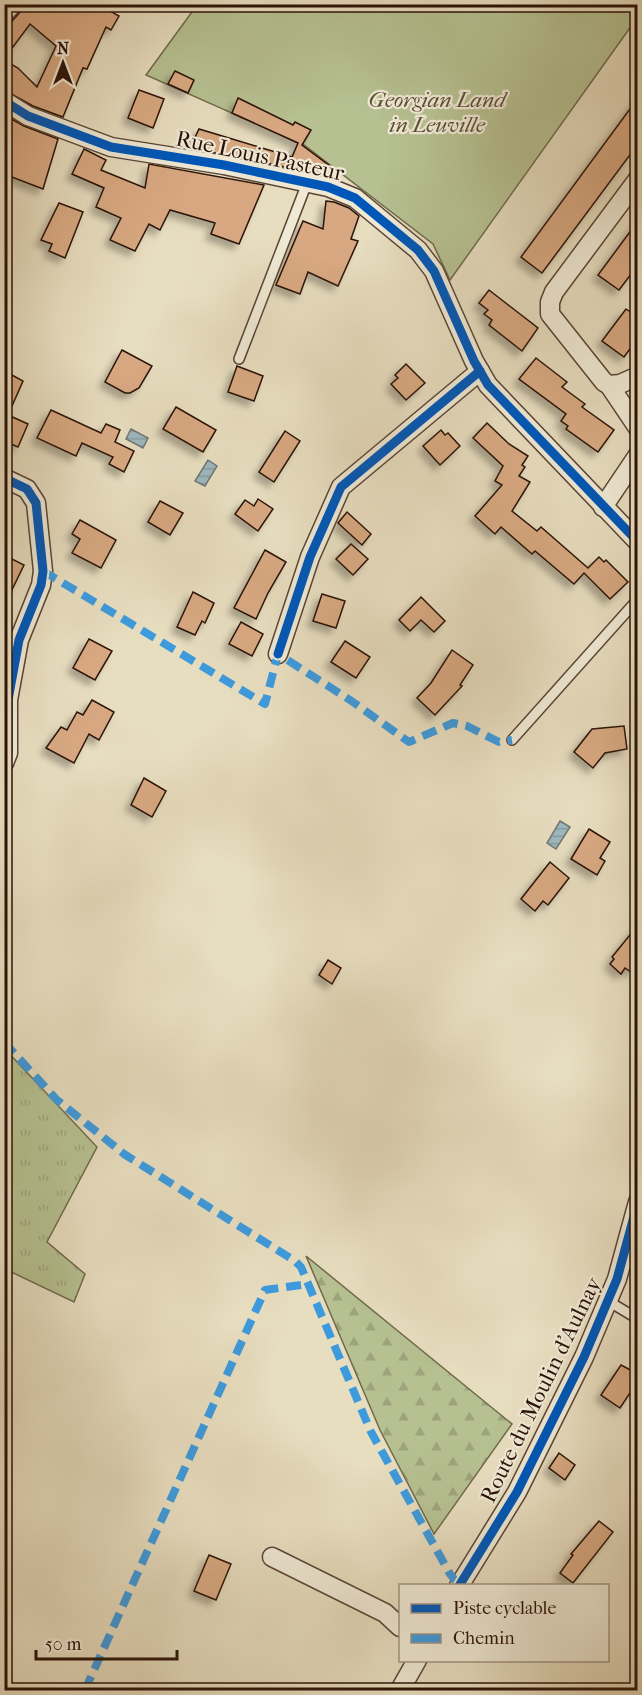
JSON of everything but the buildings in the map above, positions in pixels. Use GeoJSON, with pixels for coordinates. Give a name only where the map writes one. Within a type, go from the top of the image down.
{"type":"FeatureCollection","features":[{"type":"Feature","properties":{"kind":"street"},"geometry":{"type":"LineString","coordinates":[[4,13],[13,4]]}},
{"type":"Feature","properties":{"kind":"street","name":"Rue Louis Pasteur"},"geometry":{"type":"LineString","coordinates":[[4,101],[28,116],[111,147],[224,165],[328,187],[355,198],[418,250],[434,271],[488,386],[638,542]]}},
{"type":"Feature","properties":{"kind":"street"},"geometry":{"type":"LineString","coordinates":[[638,179],[554,292],[550,302],[550,314],[609,385],[638,428]]}},
{"type":"Feature","properties":{"kind":"street"},"geometry":{"type":"LineString","coordinates":[[278,654],[310,557],[341,487],[480,371]]}},
{"type":"Feature","properties":{"kind":"street"},"geometry":{"type":"LineString","coordinates":[[609,385],[620,384],[638,376]]}},
{"type":"Feature","properties":{"kind":"street"},"geometry":{"type":"LineString","coordinates":[[603,507],[638,455]]}},
{"type":"Feature","properties":{"kind":"street"},"geometry":{"type":"LineString","coordinates":[[4,478],[27,489],[36,503],[44,571],[40,585],[12,637],[8,700],[8,753],[4,763]]}},
{"type":"Feature","properties":{"kind":"street","name":"Route du Moulin d'Aulnay"},"geometry":{"type":"LineString","coordinates":[[460,1584],[517,1492],[584,1357],[617,1279],[638,1202]]}},
{"type":"Feature","properties":{"kind":"street"},"geometry":{"type":"LineString","coordinates":[[272,1557],[385,1613],[399,1626]]}},
{"type":"Feature","properties":{"kind":"street"},"geometry":{"type":"LineString","coordinates":[[400,1690],[416,1662]]}},
{"type":"Feature","properties":{"kind":"lane"},"geometry":{"type":"LineString","coordinates":[[239,359],[307,183]]}},
{"type":"Feature","properties":{"kind":"lane"},"geometry":{"type":"LineString","coordinates":[[512,740],[638,599]]}},
{"type":"Feature","properties":{"kind":"lane"},"geometry":{"type":"LineString","coordinates":[[608,1301],[638,1319]]}},
{"type":"Feature","properties":{"kind":"green space","name":"Georgian Land in Leuville"},"geometry":{"type":"Polygon","coordinates":[[[197,5],[637,5],[637,18],[450,280],[433,244],[304,145],[146,75],[197,5]]]}},
{"type":"Feature","properties":{"kind":"green space"},"geometry":{"type":"Polygon","coordinates":[[[4,1048],[97,1147],[47,1242],[85,1274],[74,1302],[5,1269],[4,1048]]]}},
{"type":"Feature","properties":{"kind":"green space"},"geometry":{"type":"Polygon","coordinates":[[[306,1256],[512,1424],[434,1534],[380,1430],[306,1256]]]}},
{"type":"Feature","properties":{"kind":"water"},"geometry":{"type":"Polygon","coordinates":[[[131,429],[148,438],[143,448],[126,439],[131,429]]]}},
{"type":"Feature","properties":{"kind":"water"},"geometry":{"type":"Polygon","coordinates":[[[208,460],[217,466],[205,486],[195,481],[208,460]]]}},
{"type":"Feature","properties":{"kind":"water"},"geometry":{"type":"Polygon","coordinates":[[[560,821],[570,827],[556,849],[547,843],[560,821]]]}},
{"type":"Feature","properties":{"kind":"marked path"},"geometry":{"type":"LineString","coordinates":[[43,571],[265,704],[278,654],[350,700],[409,742],[453,723],[467,726],[499,742],[512,740]]}},
{"type":"Feature","properties":{"kind":"marked path"},"geometry":{"type":"LineString","coordinates":[[4,1042],[56,1099],[124,1154],[295,1261],[301,1267],[371,1432],[450,1574],[458,1584]]}},
{"type":"Feature","properties":{"kind":"marked path"},"geometry":{"type":"LineString","coordinates":[[85,1690],[265,1290],[308,1284]]}},
{"type":"Feature","properties":{"kind":"cycle path"},"geometry":{"type":"LineString","coordinates":[[4,101],[28,116],[111,147],[224,165],[328,187],[355,198],[418,250],[434,271],[474,361],[488,385],[638,542]]}},
{"type":"Feature","properties":{"kind":"cycle path"},"geometry":{"type":"LineString","coordinates":[[278,654],[310,557],[341,487],[480,371]]}},
{"type":"Feature","properties":{"kind":"cycle path"},"geometry":{"type":"LineString","coordinates":[[4,478],[27,489],[36,503],[43,571],[41,585],[19,640],[8,700],[8,753],[4,763]]}},
{"type":"Feature","properties":{"kind":"cycle path"},"geometry":{"type":"LineString","coordinates":[[460,1584],[517,1492],[584,1357],[617,1279],[638,1202]]}}]}
